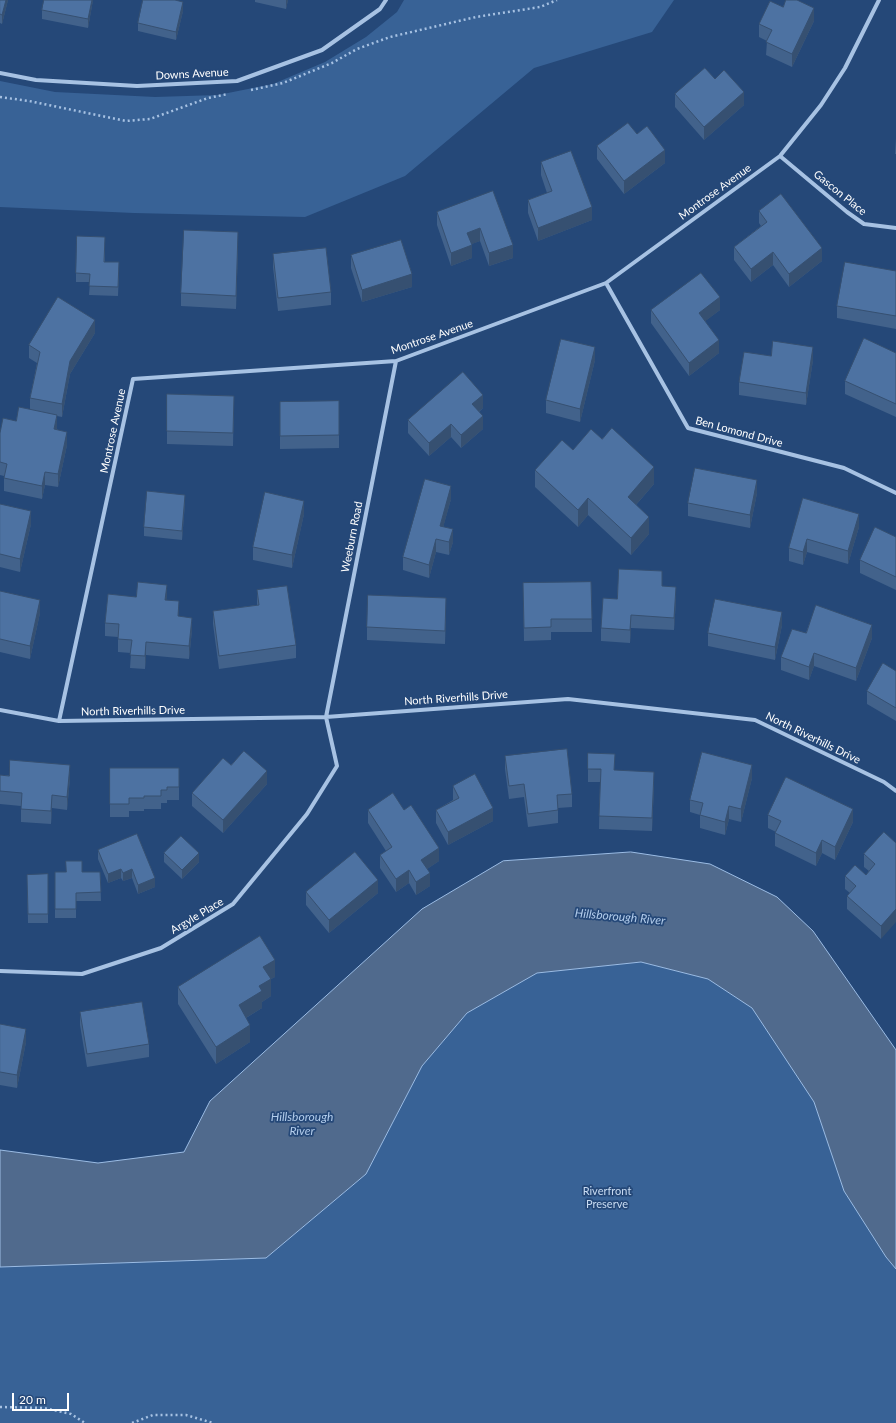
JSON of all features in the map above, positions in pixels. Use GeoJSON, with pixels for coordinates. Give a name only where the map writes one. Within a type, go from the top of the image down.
{"type":"FeatureCollection","features":[{"type":"Feature","properties":{"kind":"street","name":"Downs Avenue"},"geometry":{"type":"LineString","coordinates":[[0,73],[36,80],[137,86],[237,81],[322,50],[380,9],[386,0]]}},
{"type":"Feature","properties":{"kind":"street","name":"Montrose Avenue"},"geometry":{"type":"LineString","coordinates":[[59,721],[133,379],[396,361],[606,283],[780,156],[821,105],[845,68],[880,0]]}},
{"type":"Feature","properties":{"kind":"street","name":"Gascon Place"},"geometry":{"type":"LineString","coordinates":[[780,156],[847,212],[864,224],[896,228]]}},
{"type":"Feature","properties":{"kind":"street","name":"Ben Lomond Drive"},"geometry":{"type":"LineString","coordinates":[[606,283],[688,428],[844,468],[896,493]]}},
{"type":"Feature","properties":{"kind":"street","name":"Weeburn Road"},"geometry":{"type":"LineString","coordinates":[[326,717],[396,361]]}},
{"type":"Feature","properties":{"kind":"street","name":"North Riverhills Drive"},"geometry":{"type":"LineString","coordinates":[[0,710],[59,721],[326,717],[568,699],[755,720],[884,782],[896,790]]}},
{"type":"Feature","properties":{"kind":"street","name":"Argyle Place"},"geometry":{"type":"LineString","coordinates":[[0,971],[82,974],[161,948],[233,904],[307,814],[337,766],[326,717]]}},
{"type":"Feature","properties":{"kind":"path"},"geometry":{"type":"LineString","coordinates":[[0,1408],[44,1408],[71,1414],[85,1423]]}},
{"type":"Feature","properties":{"kind":"path"},"geometry":{"type":"LineString","coordinates":[[132,1423],[153,1415],[186,1415],[213,1423]]}},
{"type":"Feature","properties":{"kind":"green space"},"geometry":{"type":"Polygon","coordinates":[[[404,0],[674,0],[652,32],[534,68],[405,176],[305,217],[134,213],[0,207],[0,81],[55,92],[155,97],[218,95],[273,84],[325,62],[366,37],[397,12],[404,0]]]}},
{"type":"Feature","properties":{"kind":"green space","name":"Riverfront Preserve"},"geometry":{"type":"Polygon","coordinates":[[[641,962],[708,979],[752,1008],[814,1102],[844,1191],[886,1257],[896,1269],[896,1423],[0,1423],[0,1267],[266,1258],[366,1174],[422,1066],[467,1013],[537,973],[641,962]]]}},
{"type":"Feature","properties":{"kind":"water","name":"Hillsborough River"},"geometry":{"type":"Polygon","coordinates":[[[631,852],[710,864],[777,897],[813,931],[896,1050],[896,1269],[886,1257],[844,1191],[814,1102],[752,1008],[708,979],[641,962],[537,973],[467,1013],[422,1066],[366,1174],[266,1258],[0,1267],[0,1150],[98,1163],[184,1152],[210,1101],[422,909],[503,861],[631,852]]]}},
{"type":"Feature","properties":{"kind":"building"},"geometry":{"type":"Polygon","coordinates":[[[0,0],[6,0],[2,15],[0,14],[0,0]]]}},
{"type":"Feature","properties":{"kind":"building"},"geometry":{"type":"Polygon","coordinates":[[[44,0],[92,0],[88,19],[42,10],[44,0]]]}},
{"type":"Feature","properties":{"kind":"building"},"geometry":{"type":"Polygon","coordinates":[[[143,0],[175,0],[183,2],[176,32],[138,23],[143,0]]]}},
{"type":"Feature","properties":{"kind":"building"},"geometry":{"type":"Polygon","coordinates":[[[786,0],[797,0],[814,8],[792,54],[766,42],[772,30],[759,24],[770,1],[783,7],[786,0]]]}},
{"type":"Feature","properties":{"kind":"building"},"geometry":{"type":"Polygon","coordinates":[[[705,68],[715,79],[724,70],[744,92],[704,127],[675,94],[705,68]]]}},
{"type":"Feature","properties":{"kind":"building"},"geometry":{"type":"Polygon","coordinates":[[[628,123],[637,134],[647,126],[665,150],[624,181],[597,146],[628,123]]]}},
{"type":"Feature","properties":{"kind":"building"},"geometry":{"type":"Polygon","coordinates":[[[571,151],[592,207],[538,228],[528,200],[552,191],[541,162],[571,151]]]}},
{"type":"Feature","properties":{"kind":"building"},"geometry":{"type":"Polygon","coordinates":[[[493,191],[513,245],[489,253],[480,228],[467,233],[472,245],[451,253],[437,212],[493,191]]]}},
{"type":"Feature","properties":{"kind":"building"},"geometry":{"type":"Polygon","coordinates":[[[781,194],[822,248],[789,274],[773,252],[751,269],[734,247],[767,222],[759,211],[781,194]]]}},
{"type":"Feature","properties":{"kind":"building"},"geometry":{"type":"Polygon","coordinates":[[[184,230],[238,232],[236,296],[181,293],[184,230]]]}},
{"type":"Feature","properties":{"kind":"building"},"geometry":{"type":"Polygon","coordinates":[[[77,236],[105,237],[104,262],[119,262],[118,287],[89,286],[90,274],[76,273],[77,236]]]}},
{"type":"Feature","properties":{"kind":"building"},"geometry":{"type":"Polygon","coordinates":[[[401,240],[412,274],[362,290],[351,255],[401,240]]]}},
{"type":"Feature","properties":{"kind":"building"},"geometry":{"type":"Polygon","coordinates":[[[326,248],[331,292],[278,298],[273,254],[326,248]]]}},
{"type":"Feature","properties":{"kind":"building"},"geometry":{"type":"Polygon","coordinates":[[[845,262],[896,271],[896,316],[837,306],[845,262]]]}},
{"type":"Feature","properties":{"kind":"building"},"geometry":{"type":"Polygon","coordinates":[[[701,273],[720,297],[699,313],[719,340],[689,363],[651,310],[701,273]]]}},
{"type":"Feature","properties":{"kind":"building"},"geometry":{"type":"Polygon","coordinates":[[[58,297],[95,320],[70,361],[62,404],[30,398],[40,352],[29,345],[58,297]]]}},
{"type":"Feature","properties":{"kind":"building"},"geometry":{"type":"Polygon","coordinates":[[[864,338],[896,353],[896,404],[845,381],[864,338]]]}},
{"type":"Feature","properties":{"kind":"building"},"geometry":{"type":"Polygon","coordinates":[[[561,339],[595,347],[580,409],[546,400],[561,339]]]}},
{"type":"Feature","properties":{"kind":"building"},"geometry":{"type":"Polygon","coordinates":[[[773,341],[813,347],[806,393],[739,382],[744,352],[771,356],[773,341]]]}},
{"type":"Feature","properties":{"kind":"building"},"geometry":{"type":"Polygon","coordinates":[[[463,372],[483,395],[472,404],[483,416],[461,435],[451,424],[429,443],[408,420],[463,372]]]}},
{"type":"Feature","properties":{"kind":"building"},"geometry":{"type":"Polygon","coordinates":[[[167,394],[234,396],[233,433],[167,431],[167,394]]]}},
{"type":"Feature","properties":{"kind":"building"},"geometry":{"type":"Polygon","coordinates":[[[339,401],[339,435],[280,436],[280,402],[339,401]]]}},
{"type":"Feature","properties":{"kind":"building"},"geometry":{"type":"Polygon","coordinates":[[[19,407],[57,415],[54,429],[67,432],[58,474],[45,472],[42,486],[4,478],[7,464],[0,462],[0,433],[3,418],[16,421],[19,407]]]}},
{"type":"Feature","properties":{"kind":"building"},"geometry":{"type":"Polygon","coordinates":[[[612,428],[654,467],[628,497],[649,517],[631,538],[588,498],[578,510],[535,470],[562,440],[573,450],[591,429],[602,439],[612,428]]]}},
{"type":"Feature","properties":{"kind":"building"},"geometry":{"type":"Polygon","coordinates":[[[695,468],[757,480],[750,515],[688,503],[695,468]]]}},
{"type":"Feature","properties":{"kind":"building"},"geometry":{"type":"Polygon","coordinates":[[[425,479],[451,486],[440,526],[453,529],[449,542],[436,539],[429,565],[403,557],[425,479]]]}},
{"type":"Feature","properties":{"kind":"building"},"geometry":{"type":"Polygon","coordinates":[[[147,491],[185,495],[182,531],[144,527],[147,491]]]}},
{"type":"Feature","properties":{"kind":"building"},"geometry":{"type":"Polygon","coordinates":[[[265,492],[304,501],[292,555],[253,547],[265,492]]]}},
{"type":"Feature","properties":{"kind":"building"},"geometry":{"type":"Polygon","coordinates":[[[803,498],[859,514],[848,551],[807,539],[803,552],[789,548],[803,498]]]}},
{"type":"Feature","properties":{"kind":"building"},"geometry":{"type":"Polygon","coordinates":[[[0,504],[31,511],[20,559],[0,554],[0,504]]]}},
{"type":"Feature","properties":{"kind":"building"},"geometry":{"type":"Polygon","coordinates":[[[875,527],[896,537],[896,577],[860,560],[875,527]]]}},
{"type":"Feature","properties":{"kind":"building"},"geometry":{"type":"Polygon","coordinates":[[[619,569],[662,571],[662,586],[676,587],[674,618],[631,615],[630,630],[601,628],[603,598],[617,599],[619,569]]]}},
{"type":"Feature","properties":{"kind":"building"},"geometry":{"type":"Polygon","coordinates":[[[138,582],[167,585],[165,600],[179,601],[178,616],[192,618],[189,646],[146,642],[145,656],[130,655],[132,640],[118,639],[119,624],[105,623],[108,594],[136,597],[138,582]]]}},
{"type":"Feature","properties":{"kind":"building"},"geometry":{"type":"Polygon","coordinates":[[[591,582],[592,619],[551,619],[551,627],[524,628],[523,583],[591,582]]]}},
{"type":"Feature","properties":{"kind":"building"},"geometry":{"type":"Polygon","coordinates":[[[287,586],[296,645],[219,656],[213,611],[259,605],[257,590],[287,586]]]}},
{"type":"Feature","properties":{"kind":"building"},"geometry":{"type":"Polygon","coordinates":[[[0,591],[40,600],[30,646],[0,639],[0,591]]]}},
{"type":"Feature","properties":{"kind":"building"},"geometry":{"type":"Polygon","coordinates":[[[368,595],[446,598],[445,631],[367,627],[368,595]]]}},
{"type":"Feature","properties":{"kind":"building"},"geometry":{"type":"Polygon","coordinates":[[[715,599],[782,612],[775,647],[708,633],[715,599]]]}},
{"type":"Feature","properties":{"kind":"building"},"geometry":{"type":"Polygon","coordinates":[[[816,605],[872,625],[856,668],[814,653],[809,667],[781,657],[792,629],[806,633],[816,605]]]}},
{"type":"Feature","properties":{"kind":"building"},"geometry":{"type":"Polygon","coordinates":[[[883,663],[896,671],[896,708],[867,691],[883,663]]]}},
{"type":"Feature","properties":{"kind":"building"},"geometry":{"type":"Polygon","coordinates":[[[567,749],[572,794],[557,795],[558,810],[528,814],[524,784],[509,786],[505,756],[567,749]]]}},
{"type":"Feature","properties":{"kind":"building"},"geometry":{"type":"Polygon","coordinates":[[[244,751],[267,771],[223,820],[192,793],[223,758],[231,765],[244,751]]]}},
{"type":"Feature","properties":{"kind":"building"},"geometry":{"type":"Polygon","coordinates":[[[702,752],[752,765],[741,809],[729,806],[725,822],[700,815],[703,803],[690,800],[702,752]]]}},
{"type":"Feature","properties":{"kind":"building"},"geometry":{"type":"Polygon","coordinates":[[[588,753],[615,754],[614,770],[654,772],[652,818],[599,816],[601,769],[588,769],[588,753]]]}},
{"type":"Feature","properties":{"kind":"building"},"geometry":{"type":"Polygon","coordinates":[[[10,760],[70,765],[67,797],[52,795],[51,811],[21,809],[22,793],[0,791],[0,775],[9,776],[10,760]]]}},
{"type":"Feature","properties":{"kind":"building"},"geometry":{"type":"Polygon","coordinates":[[[110,768],[179,768],[179,787],[167,787],[167,790],[161,790],[161,796],[129,798],[129,804],[110,804],[110,768]]]}},
{"type":"Feature","properties":{"kind":"building"},"geometry":{"type":"Polygon","coordinates":[[[475,774],[493,808],[448,832],[436,810],[459,798],[453,786],[475,774]]]}},
{"type":"Feature","properties":{"kind":"building"},"geometry":{"type":"Polygon","coordinates":[[[786,777],[853,809],[835,847],[822,840],[816,853],[775,833],[781,821],[768,815],[786,777]]]}},
{"type":"Feature","properties":{"kind":"building"},"geometry":{"type":"Polygon","coordinates":[[[393,793],[404,810],[411,805],[439,848],[421,860],[430,873],[416,882],[409,870],[396,879],[380,855],[392,847],[368,810],[393,793]]]}},
{"type":"Feature","properties":{"kind":"building"},"geometry":{"type":"Polygon","coordinates":[[[884,832],[896,843],[896,909],[881,926],[847,896],[856,886],[845,876],[855,865],[866,875],[875,864],[864,854],[884,832]]]}},
{"type":"Feature","properties":{"kind":"building"},"geometry":{"type":"Polygon","coordinates":[[[137,834],[155,878],[138,885],[132,869],[123,873],[121,869],[108,874],[98,850],[137,834]]]}},
{"type":"Feature","properties":{"kind":"building"},"geometry":{"type":"Polygon","coordinates":[[[181,836],[199,853],[182,870],[164,853],[181,836]]]}},
{"type":"Feature","properties":{"kind":"building"},"geometry":{"type":"Polygon","coordinates":[[[355,852],[378,880],[329,920],[306,892],[355,852]]]}},
{"type":"Feature","properties":{"kind":"building"},"geometry":{"type":"Polygon","coordinates":[[[66,861],[82,861],[82,872],[100,872],[101,892],[76,893],[76,909],[55,909],[55,872],[66,872],[66,861]]]}},
{"type":"Feature","properties":{"kind":"building"},"geometry":{"type":"Polygon","coordinates":[[[48,874],[48,914],[28,914],[27,875],[48,874]]]}},
{"type":"Feature","properties":{"kind":"building"},"geometry":{"type":"Polygon","coordinates":[[[260,936],[275,960],[263,967],[271,979],[259,986],[262,991],[239,1005],[250,1025],[216,1047],[178,987],[260,936]]]}},
{"type":"Feature","properties":{"kind":"building"},"geometry":{"type":"Polygon","coordinates":[[[142,1002],[149,1044],[87,1054],[80,1012],[142,1002]]]}},
{"type":"Feature","properties":{"kind":"building"},"geometry":{"type":"Polygon","coordinates":[[[0,1024],[26,1029],[17,1075],[0,1072],[0,1024]]]}}]}
